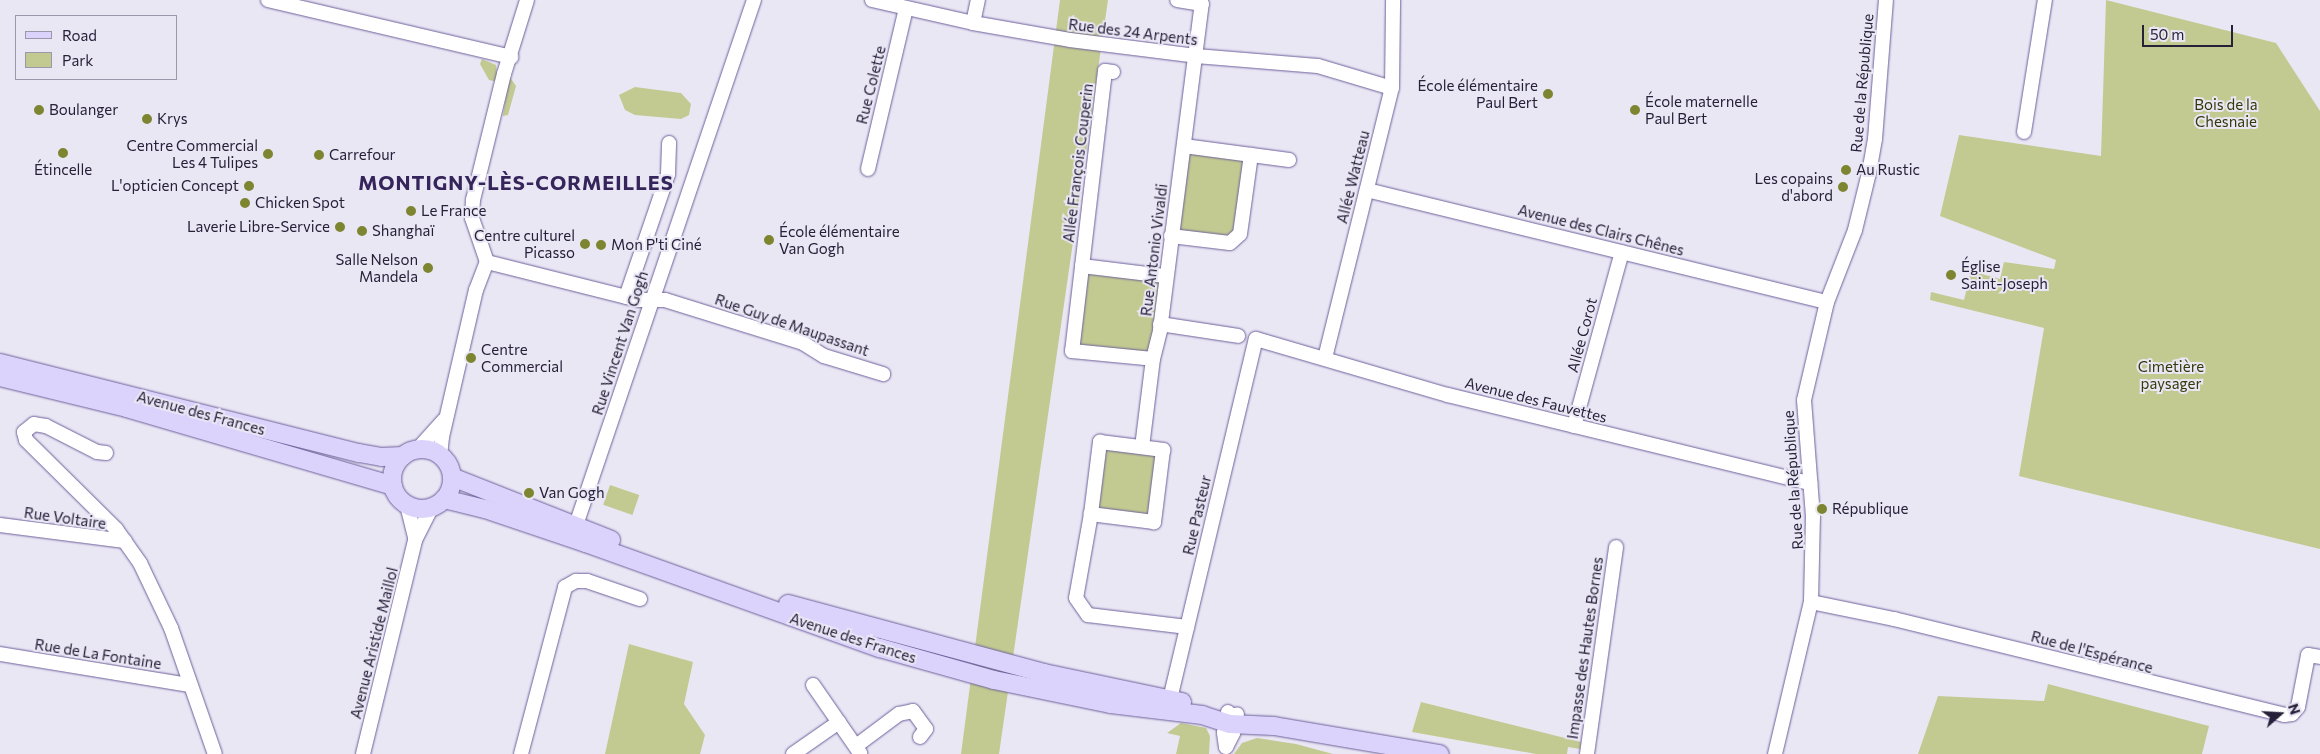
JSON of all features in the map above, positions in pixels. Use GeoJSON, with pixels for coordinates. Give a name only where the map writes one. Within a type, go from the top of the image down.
{"type":"FeatureCollection","features":[{"type":"Feature","properties":{"kind":"main road","name":"Avenue des Frances"},"geometry":{"type":"LineString","coordinates":[[0,363],[359,453],[382,457],[410,452]]}},
{"type":"Feature","properties":{"kind":"main road","name":"Avenue des Frances"},"geometry":{"type":"LineString","coordinates":[[0,377],[127,408],[393,486]]}},
{"type":"Feature","properties":{"kind":"main road"},"geometry":{"type":"LineString","coordinates":[[410,452],[440,456],[452,477],[438,504],[407,505],[393,486],[394,470],[410,452]]}},
{"type":"Feature","properties":{"kind":"main road","name":"Avenue des Frances"},"geometry":{"type":"LineString","coordinates":[[452,477],[654,557],[820,614],[1202,715],[1440,754]]}},
{"type":"Feature","properties":{"kind":"main road","name":"Avenue des Frances"},"geometry":{"type":"LineString","coordinates":[[438,504],[485,509],[880,648],[994,680],[1101,702],[1173,706]]}},
{"type":"Feature","properties":{"kind":"street"},"geometry":{"type":"LineString","coordinates":[[268,0],[511,57]]}},
{"type":"Feature","properties":{"kind":"street"},"geometry":{"type":"LineString","coordinates":[[440,456],[446,418],[476,290],[487,262],[472,218],[473,200],[504,74],[511,57],[527,0]]}},
{"type":"Feature","properties":{"kind":"street","name":"Rue Vincent Van Gogh"},"geometry":{"type":"LineString","coordinates":[[576,525],[754,0]]}},
{"type":"Feature","properties":{"kind":"street","name":"Rue des 24 Arpents"},"geometry":{"type":"LineString","coordinates":[[872,0],[974,23],[1070,40],[1196,56],[1318,66],[1392,88]]}},
{"type":"Feature","properties":{"kind":"street"},"geometry":{"type":"LineString","coordinates":[[974,23],[978,0]]}},
{"type":"Feature","properties":{"kind":"street","name":"Rue Antonio Vivaldi"},"geometry":{"type":"LineString","coordinates":[[1142,447],[1202,4],[1177,0]]}},
{"type":"Feature","properties":{"kind":"street","name":"Allée Watteau"},"geometry":{"type":"LineString","coordinates":[[1325,358],[1392,88],[1393,0]]}},
{"type":"Feature","properties":{"kind":"street","name":"Rue de la République"},"geometry":{"type":"LineString","coordinates":[[1775,754],[1811,602],[1814,549],[1804,400],[1827,302],[1855,230],[1869,173],[1875,133],[1886,0]]}},
{"type":"Feature","properties":{"kind":"street"},"geometry":{"type":"LineString","coordinates":[[2024,132],[2045,0]]}},
{"type":"Feature","properties":{"kind":"street","name":"Rue Colette"},"geometry":{"type":"LineString","coordinates":[[868,169],[906,8]]}},
{"type":"Feature","properties":{"kind":"street","name":"Allée François Couperin"},"geometry":{"type":"LineString","coordinates":[[1082,266],[1105,71],[1113,72]]}},
{"type":"Feature","properties":{"kind":"street"},"geometry":{"type":"LineString","coordinates":[[626,297],[668,174],[669,143]]}},
{"type":"Feature","properties":{"kind":"street"},"geometry":{"type":"LineString","coordinates":[[1184,146],[1289,160]]}},
{"type":"Feature","properties":{"kind":"street"},"geometry":{"type":"LineString","coordinates":[[1171,236],[1230,243],[1240,234],[1252,155]]}},
{"type":"Feature","properties":{"kind":"street","name":"Avenue des Clairs Chênes"},"geometry":{"type":"LineString","coordinates":[[1367,190],[1827,302]]}},
{"type":"Feature","properties":{"kind":"street","name":"Allée Corot"},"geometry":{"type":"LineString","coordinates":[[1574,426],[1622,252]]}},
{"type":"Feature","properties":{"kind":"street","name":"Rue Guy de Maupassant"},"geometry":{"type":"LineString","coordinates":[[487,262],[626,297],[652,301],[665,300],[803,343],[824,356],[884,374]]}},
{"type":"Feature","properties":{"kind":"street"},"geometry":{"type":"LineString","coordinates":[[1153,359],[1072,351],[1082,266],[1165,276]]}},
{"type":"Feature","properties":{"kind":"street"},"geometry":{"type":"LineString","coordinates":[[1160,324],[1238,336]]}},
{"type":"Feature","properties":{"kind":"street","name":"Avenue des Fauvettes"},"geometry":{"type":"LineString","coordinates":[[1256,339],[1448,395],[1810,483]]}},
{"type":"Feature","properties":{"kind":"street","name":"Rue Pasteur"},"geometry":{"type":"LineString","coordinates":[[1173,706],[1187,627],[1256,339]]}},
{"type":"Feature","properties":{"kind":"street"},"geometry":{"type":"LineString","coordinates":[[410,452],[446,418]]}},
{"type":"Feature","properties":{"kind":"street"},"geometry":{"type":"LineString","coordinates":[[106,453],[97,452],[46,426],[34,424],[24,432],[26,440],[125,541],[155,591],[214,754]]}},
{"type":"Feature","properties":{"kind":"street"},"geometry":{"type":"LineString","coordinates":[[1091,514],[1154,522],[1163,450],[1100,442],[1091,514],[1076,598],[1088,615],[1187,627]]}},
{"type":"Feature","properties":{"kind":"street","name":"Avenue Aristide Maillol"},"geometry":{"type":"LineString","coordinates":[[363,754],[415,540],[438,504]]}},
{"type":"Feature","properties":{"kind":"street","name":"Avenue Aristide Maillol"},"geometry":{"type":"LineString","coordinates":[[407,505],[415,540]]}},
{"type":"Feature","properties":{"kind":"street","name":"Rue Voltaire"},"geometry":{"type":"LineString","coordinates":[[0,525],[125,541]]}},
{"type":"Feature","properties":{"kind":"street","name":"Impasse des Hautes Bornes"},"geometry":{"type":"LineString","coordinates":[[1587,754],[1616,547]]}},
{"type":"Feature","properties":{"kind":"street"},"geometry":{"type":"LineString","coordinates":[[522,754],[565,587],[576,581],[587,581],[640,599]]}},
{"type":"Feature","properties":{"kind":"street","name":"Rue de l'Espérance"},"geometry":{"type":"LineString","coordinates":[[1811,602],[1894,619],[2284,715],[2292,714],[2298,707],[2308,655],[2320,657]]}},
{"type":"Feature","properties":{"kind":"street","name":"Rue de La Fontaine"},"geometry":{"type":"LineString","coordinates":[[0,654],[190,685]]}},
{"type":"Feature","properties":{"kind":"street"},"geometry":{"type":"LineString","coordinates":[[813,685],[858,750],[899,714],[913,711],[926,729],[920,737]]}},
{"type":"Feature","properties":{"kind":"street"},"geometry":{"type":"LineString","coordinates":[[1225,750],[1231,719]]}},
{"type":"Feature","properties":{"kind":"street"},"geometry":{"type":"LineString","coordinates":[[793,754],[839,722]]}},
{"type":"Feature","properties":{"kind":"green space"},"geometry":{"type":"Polygon","coordinates":[[[1060,0],[1108,0],[999,754],[961,754],[1060,0]]]}},
{"type":"Feature","properties":{"kind":"green space","name":"Cimetière paysager"},"geometry":{"type":"Polygon","coordinates":[[[2106,0],[2276,43],[2320,111],[2320,549],[2019,476],[2044,328],[1930,300],[1931,292],[1964,300],[1971,271],[2000,279],[2004,262],[2054,269],[2056,260],[1940,216],[1959,135],[2101,156],[2106,0]]]}},
{"type":"Feature","properties":{"kind":"green space"},"geometry":{"type":"Polygon","coordinates":[[[482,59],[496,65],[498,82],[489,80],[480,64],[482,59]]]}},
{"type":"Feature","properties":{"kind":"green space"},"geometry":{"type":"Polygon","coordinates":[[[509,76],[516,86],[508,115],[503,116],[509,76]]]}},
{"type":"Feature","properties":{"kind":"green space"},"geometry":{"type":"Polygon","coordinates":[[[635,87],[681,93],[691,104],[689,115],[681,119],[635,115],[625,110],[619,95],[635,87]]]}},
{"type":"Feature","properties":{"kind":"green space"},"geometry":{"type":"Polygon","coordinates":[[[1184,146],[1251,155],[1240,234],[1230,243],[1171,236],[1184,146]]]}},
{"type":"Feature","properties":{"kind":"green space"},"geometry":{"type":"Polygon","coordinates":[[[1082,266],[1165,276],[1155,362],[1072,351],[1082,266]]]}},
{"type":"Feature","properties":{"kind":"green space"},"geometry":{"type":"Polygon","coordinates":[[[1100,442],[1164,450],[1155,522],[1091,514],[1100,442]]]}},
{"type":"Feature","properties":{"kind":"green space"},"geometry":{"type":"Polygon","coordinates":[[[610,485],[639,495],[632,515],[603,505],[610,485]]]}},
{"type":"Feature","properties":{"kind":"green space"},"geometry":{"type":"Polygon","coordinates":[[[629,644],[693,662],[684,704],[705,735],[700,754],[605,754],[629,644]]]}},
{"type":"Feature","properties":{"kind":"green space"},"geometry":{"type":"Polygon","coordinates":[[[2048,684],[2209,726],[2202,754],[1918,754],[1938,696],[2044,701],[2048,684]]]}},
{"type":"Feature","properties":{"kind":"green space"},"geometry":{"type":"Polygon","coordinates":[[[1421,702],[1581,742],[1580,749],[1568,747],[1567,754],[1536,754],[1412,732],[1421,702]]]}},
{"type":"Feature","properties":{"kind":"green space"},"geometry":{"type":"Polygon","coordinates":[[[1181,723],[1206,728],[1210,736],[1209,754],[1176,754],[1180,736],[1167,733],[1181,723]]]}},
{"type":"Feature","properties":{"kind":"green space"},"geometry":{"type":"Polygon","coordinates":[[[1257,738],[1296,744],[1333,754],[1234,754],[1242,743],[1257,738]]]}},
{"type":"Feature","properties":{"kind":"place","name":"École élémentaire Paul Bert"},"geometry":{"type":"Point","coordinates":[1548,94]}},
{"type":"Feature","properties":{"kind":"place","name":"Boulanger"},"geometry":{"type":"Point","coordinates":[39,110]}},
{"type":"Feature","properties":{"kind":"place","name":"École maternelle Paul Bert"},"geometry":{"type":"Point","coordinates":[1635,110]}},
{"type":"Feature","properties":{"kind":"place","name":"Krys"},"geometry":{"type":"Point","coordinates":[147,119]}},
{"type":"Feature","properties":{"kind":"place","name":"Étincelle"},"geometry":{"type":"Point","coordinates":[63,153]}},
{"type":"Feature","properties":{"kind":"place","name":"Centre Commercial Les 4 Tulipes"},"geometry":{"type":"Point","coordinates":[268,154]}},
{"type":"Feature","properties":{"kind":"place","name":"Carrefour"},"geometry":{"type":"Point","coordinates":[319,155]}},
{"type":"Feature","properties":{"kind":"place","name":"Au Rustic"},"geometry":{"type":"Point","coordinates":[1846,170]}},
{"type":"Feature","properties":{"kind":"place","name":"L'opticien Concept"},"geometry":{"type":"Point","coordinates":[249,186]}},
{"type":"Feature","properties":{"kind":"place","name":"Les copains d'abord"},"geometry":{"type":"Point","coordinates":[1843,187]}},
{"type":"Feature","properties":{"kind":"place","name":"Chicken Spot"},"geometry":{"type":"Point","coordinates":[245,203]}},
{"type":"Feature","properties":{"kind":"place","name":"Le France"},"geometry":{"type":"Point","coordinates":[411,211]}},
{"type":"Feature","properties":{"kind":"place","name":"Laverie Libre-Service"},"geometry":{"type":"Point","coordinates":[340,227]}},
{"type":"Feature","properties":{"kind":"place","name":"Shanghaï"},"geometry":{"type":"Point","coordinates":[362,231]}},
{"type":"Feature","properties":{"kind":"place","name":"École élémentaire Van Gogh"},"geometry":{"type":"Point","coordinates":[769,240]}},
{"type":"Feature","properties":{"kind":"place","name":"Centre culturel Picasso"},"geometry":{"type":"Point","coordinates":[585,244]}},
{"type":"Feature","properties":{"kind":"place","name":"Mon P'ti Ciné"},"geometry":{"type":"Point","coordinates":[601,245]}},
{"type":"Feature","properties":{"kind":"place","name":"Salle Nelson Mandela"},"geometry":{"type":"Point","coordinates":[428,268]}},
{"type":"Feature","properties":{"kind":"place","name":"Église Saint-Joseph"},"geometry":{"type":"Point","coordinates":[1951,275]}},
{"type":"Feature","properties":{"kind":"place","name":"Centre Commercial"},"geometry":{"type":"Point","coordinates":[471,358]}},
{"type":"Feature","properties":{"kind":"place","name":"Van Gogh"},"geometry":{"type":"Point","coordinates":[529,493]}},
{"type":"Feature","properties":{"kind":"place","name":"République"},"geometry":{"type":"Point","coordinates":[1822,509]}},
{"type":"Feature","properties":{"kind":"district","name":"MONTIGNY-LÈS-CORMEILLES"},"geometry":{"type":"Point","coordinates":[516,182]}},
{"type":"Feature","properties":{"kind":"park label","name":"Bois de la Chesnaie"},"geometry":{"type":"Point","coordinates":[2226,112]}}]}
